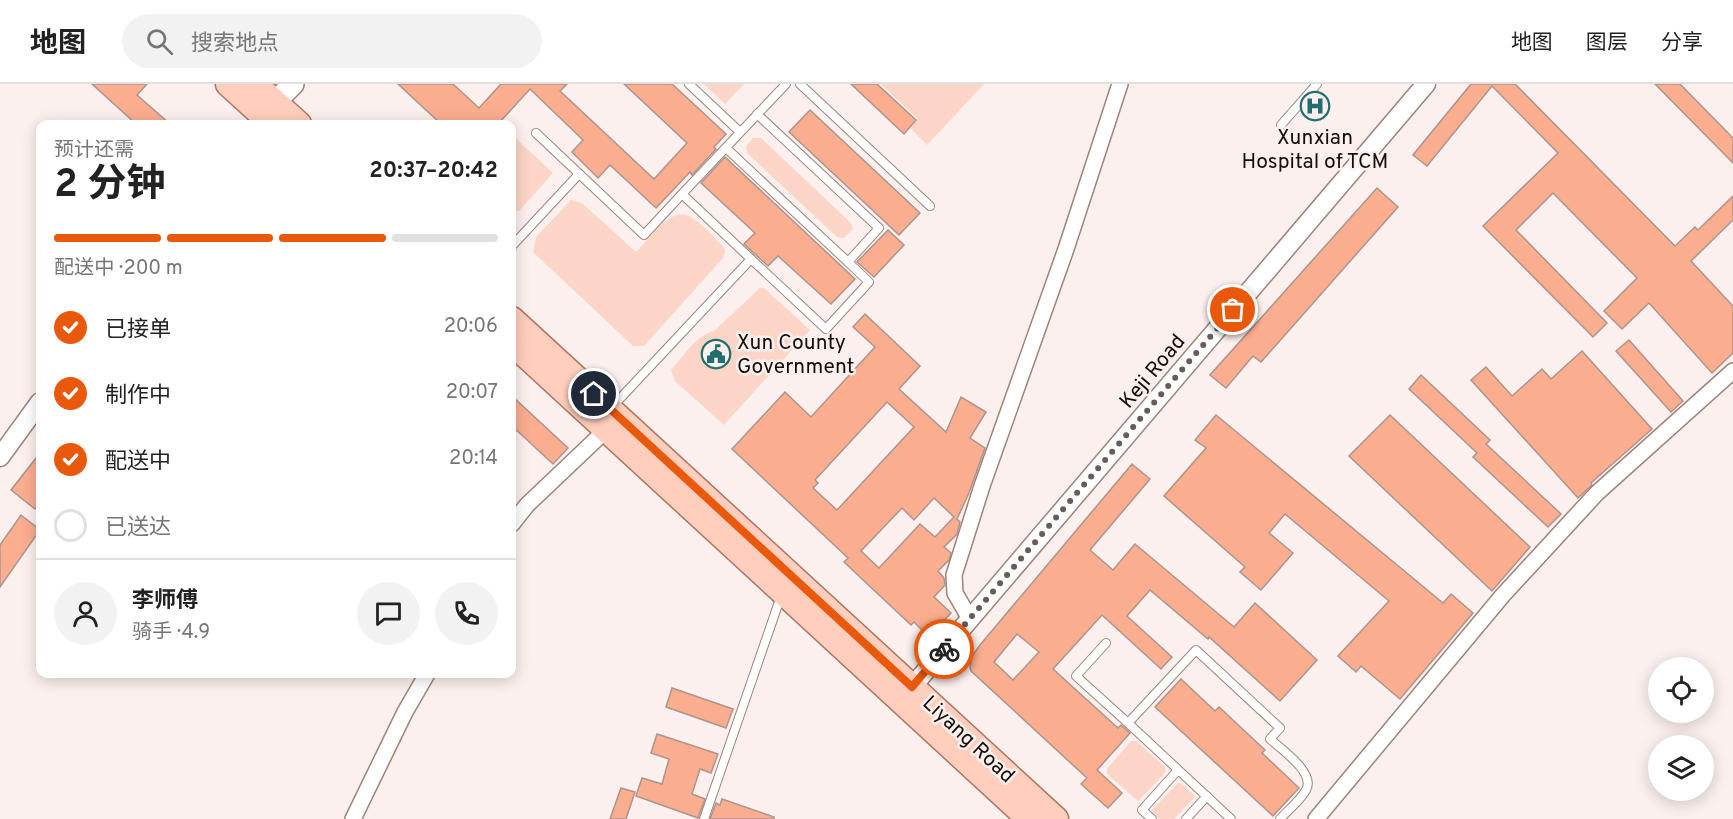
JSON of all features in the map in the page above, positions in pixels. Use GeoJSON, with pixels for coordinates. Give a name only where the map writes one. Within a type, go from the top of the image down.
{"type":"FeatureCollection","features":[{"type":"Feature","properties":{"kind":"main road"},"geometry":{"type":"LineString","coordinates":[[228,84],[291,120]]}},
{"type":"Feature","properties":{"kind":"main road"},"geometry":{"type":"LineString","coordinates":[[255,84],[270,110]]}},
{"type":"Feature","properties":{"kind":"main road"},"geometry":{"type":"LineString","coordinates":[[270,110],[293,84]]}},
{"type":"Feature","properties":{"kind":"main road","name":"Liyang Road"},"geometry":{"type":"LineString","coordinates":[[516,323],[608,420],[783,592],[1029,819]]}},
{"type":"Feature","properties":{"kind":"main road","name":"Liyang Road"},"geometry":{"type":"LineString","coordinates":[[516,347],[608,420],[912,687],[1056,819]]}},
{"type":"Feature","properties":{"kind":"street"},"geometry":{"type":"LineString","coordinates":[[970,619],[955,593],[954,575],[982,486],[1066,249],[1120,84]]}},
{"type":"Feature","properties":{"kind":"street","name":"Keji Road"},"geometry":{"type":"LineString","coordinates":[[912,687],[1419,88]]}},
{"type":"Feature","properties":{"kind":"street"},"geometry":{"type":"LineString","coordinates":[[1316,819],[1503,595],[1597,493],[1733,371]]}},
{"type":"Feature","properties":{"kind":"street"},"geometry":{"type":"LineString","coordinates":[[0,457],[36,408]]}},
{"type":"Feature","properties":{"kind":"street"},"geometry":{"type":"LineString","coordinates":[[516,519],[527,504],[608,420]]}},
{"type":"Feature","properties":{"kind":"street"},"geometry":{"type":"LineString","coordinates":[[353,819],[424,678]]}},
{"type":"Feature","properties":{"kind":"lane"},"geometry":{"type":"LineString","coordinates":[[689,84],[740,132]]}},
{"type":"Feature","properties":{"kind":"lane"},"geometry":{"type":"LineString","coordinates":[[536,133],[644,235],[786,84]]}},
{"type":"Feature","properties":{"kind":"lane"},"geometry":{"type":"LineString","coordinates":[[800,84],[930,206]]}},
{"type":"Feature","properties":{"kind":"lane"},"geometry":{"type":"LineString","coordinates":[[1281,125],[1317,84]]}},
{"type":"Feature","properties":{"kind":"lane"},"geometry":{"type":"LineString","coordinates":[[757,114],[879,228],[848,262]]}},
{"type":"Feature","properties":{"kind":"lane"},"geometry":{"type":"LineString","coordinates":[[682,194],[826,328],[869,282],[726,148]]}},
{"type":"Feature","properties":{"kind":"lane"},"geometry":{"type":"LineString","coordinates":[[516,242],[579,174]]}},
{"type":"Feature","properties":{"kind":"lane"},"geometry":{"type":"LineString","coordinates":[[608,420],[751,259]]}},
{"type":"Feature","properties":{"kind":"lane"},"geometry":{"type":"LineString","coordinates":[[704,819],[783,592]]}},
{"type":"Feature","properties":{"kind":"lane"},"geometry":{"type":"LineString","coordinates":[[1106,644],[1076,676],[1231,819]]}},
{"type":"Feature","properties":{"kind":"lane"},"geometry":{"type":"LineString","coordinates":[[1128,723],[1196,650],[1280,728],[1270,739],[1302,769],[1308,778],[1306,790],[1280,819]]}},
{"type":"Feature","properties":{"kind":"lane"},"geometry":{"type":"LineString","coordinates":[[1146,817],[1142,810],[1178,770]]}},
{"type":"Feature","properties":{"kind":"lane"},"geometry":{"type":"LineString","coordinates":[[1186,819],[1207,796]]}},
{"type":"Feature","properties":{"kind":"shaded area"},"geometry":{"type":"Polygon","coordinates":[[[704,84],[744,84],[725,104],[704,84]]]}},
{"type":"Feature","properties":{"kind":"shaded area"},"geometry":{"type":"Polygon","coordinates":[[[881,84],[984,84],[927,145],[910,128],[918,119],[881,84]]]}},
{"type":"Feature","properties":{"kind":"shaded area"},"geometry":{"type":"Polygon","coordinates":[[[753,138],[761,138],[851,223],[853,229],[844,238],[837,237],[747,153],[746,146],[753,138]]]}},
{"type":"Feature","properties":{"kind":"shaded area"},"geometry":{"type":"Polygon","coordinates":[[[516,139],[553,173],[519,211],[516,211],[516,139]]]}},
{"type":"Feature","properties":{"kind":"shaded area"},"geometry":{"type":"Polygon","coordinates":[[[571,200],[582,203],[636,252],[668,219],[683,214],[700,223],[723,246],[725,251],[723,258],[644,346],[633,346],[533,252],[536,237],[571,200]]]}},
{"type":"Feature","properties":{"kind":"shaded area"},"geometry":{"type":"Polygon","coordinates":[[[760,288],[764,288],[810,330],[724,425],[675,381],[671,370],[701,337],[714,331],[760,288]]]}},
{"type":"Feature","properties":{"kind":"shaded area"},"geometry":{"type":"Polygon","coordinates":[[[1131,741],[1136,741],[1166,768],[1165,773],[1138,801],[1107,774],[1107,769],[1131,741]]]}},
{"type":"Feature","properties":{"kind":"shaded area"},"geometry":{"type":"Polygon","coordinates":[[[1178,783],[1194,795],[1194,798],[1174,819],[1159,819],[1152,810],[1178,783]]]}},
{"type":"Feature","properties":{"kind":"building"},"geometry":{"type":"Polygon","coordinates":[[[92,84],[147,84],[137,95],[165,120],[132,120],[92,84]]]}},
{"type":"Feature","properties":{"kind":"building"},"geometry":{"type":"Polygon","coordinates":[[[398,84],[453,84],[479,108],[501,84],[567,84],[560,91],[654,179],[687,143],[624,84],[672,84],[726,134],[714,147],[716,149],[692,175],[690,172],[656,208],[610,165],[598,178],[572,152],[583,140],[530,89],[502,120],[437,120],[398,84]]]}},
{"type":"Feature","properties":{"kind":"building"},"geometry":{"type":"Polygon","coordinates":[[[851,84],[877,84],[916,120],[904,134],[851,84]]]}},
{"type":"Feature","properties":{"kind":"building"},"geometry":{"type":"Polygon","coordinates":[[[1471,84],[1515,84],[1675,246],[1695,227],[1698,230],[1733,196],[1733,220],[1691,261],[1733,306],[1733,353],[1712,373],[1649,303],[1622,329],[1604,311],[1637,278],[1553,193],[1516,230],[1607,323],[1593,337],[1483,226],[1558,153],[1492,86],[1427,166],[1413,155],[1471,84]]]}},
{"type":"Feature","properties":{"kind":"building"},"geometry":{"type":"Polygon","coordinates":[[[1655,84],[1680,84],[1733,138],[1733,163],[1655,84]]]}},
{"type":"Feature","properties":{"kind":"building"},"geometry":{"type":"Polygon","coordinates":[[[810,110],[920,213],[899,235],[789,132],[810,110]]]}},
{"type":"Feature","properties":{"kind":"building"},"geometry":{"type":"Polygon","coordinates":[[[725,157],[855,279],[831,304],[778,256],[768,266],[744,244],[755,233],[701,183],[725,157]]]}},
{"type":"Feature","properties":{"kind":"building"},"geometry":{"type":"Polygon","coordinates":[[[1377,188],[1398,207],[1261,362],[1253,356],[1226,388],[1210,375],[1377,188]]]}},
{"type":"Feature","properties":{"kind":"building"},"geometry":{"type":"Polygon","coordinates":[[[888,230],[904,245],[874,277],[857,262],[888,230]]]}},
{"type":"Feature","properties":{"kind":"building"},"geometry":{"type":"Polygon","coordinates":[[[865,314],[920,366],[899,389],[946,432],[961,397],[986,412],[970,438],[985,448],[957,519],[960,522],[957,534],[944,547],[951,553],[949,560],[938,571],[944,578],[945,585],[934,597],[951,613],[937,628],[935,626],[924,632],[914,622],[911,625],[844,562],[848,558],[732,449],[785,392],[811,417],[875,347],[853,327],[865,314]],[[887,402],[815,480],[818,483],[813,488],[837,510],[914,427],[887,402]],[[934,498],[914,520],[902,508],[861,551],[879,568],[920,524],[935,537],[954,517],[934,498]]]}},
{"type":"Feature","properties":{"kind":"building"},"geometry":{"type":"Polygon","coordinates":[[[1629,340],[1683,401],[1671,412],[1616,351],[1629,340]]]}},
{"type":"Feature","properties":{"kind":"building"},"geometry":{"type":"Polygon","coordinates":[[[1582,351],[1652,429],[1591,483],[1592,485],[1578,498],[1471,380],[1486,367],[1512,396],[1542,369],[1551,379],[1582,351]]]}},
{"type":"Feature","properties":{"kind":"building"},"geometry":{"type":"Polygon","coordinates":[[[1421,375],[1490,440],[1486,444],[1561,514],[1548,527],[1473,457],[1477,453],[1409,389],[1421,375]]]}},
{"type":"Feature","properties":{"kind":"building"},"geometry":{"type":"Polygon","coordinates":[[[516,400],[568,448],[553,464],[516,430],[516,400]]]}},
{"type":"Feature","properties":{"kind":"building"},"geometry":{"type":"Polygon","coordinates":[[[1216,415],[1443,603],[1451,594],[1473,613],[1400,699],[1361,666],[1356,672],[1338,656],[1389,601],[1285,514],[1269,533],[1293,553],[1261,590],[1240,572],[1245,567],[1164,496],[1206,448],[1195,440],[1216,415]]]}},
{"type":"Feature","properties":{"kind":"building"},"geometry":{"type":"Polygon","coordinates":[[[1390,415],[1530,547],[1492,591],[1349,456],[1390,415]]]}},
{"type":"Feature","properties":{"kind":"building"},"geometry":{"type":"Polygon","coordinates":[[[36,458],[35,509],[11,490],[36,458]]]}},
{"type":"Feature","properties":{"kind":"building"},"geometry":{"type":"Polygon","coordinates":[[[1132,464],[1150,479],[1090,550],[1113,570],[1135,544],[1234,627],[1255,603],[1317,660],[1280,701],[1209,637],[1208,639],[1150,590],[1127,616],[1172,657],[1161,669],[1102,615],[1053,669],[1118,728],[1121,725],[1130,733],[1097,770],[1122,793],[1108,808],[1081,784],[1087,778],[971,671],[972,656],[1132,464]],[[1017,634],[994,662],[1013,680],[1039,652],[1017,634]]]}},
{"type":"Feature","properties":{"kind":"building"},"geometry":{"type":"Polygon","coordinates":[[[21,515],[36,527],[36,536],[0,587],[0,545],[21,515]]]}},
{"type":"Feature","properties":{"kind":"building"},"geometry":{"type":"Polygon","coordinates":[[[1181,679],[1215,711],[1219,707],[1265,750],[1262,753],[1299,788],[1273,816],[1155,707],[1181,679]]]}},
{"type":"Feature","properties":{"kind":"building"},"geometry":{"type":"Polygon","coordinates":[[[672,688],[733,709],[726,728],[666,707],[672,688]]]}},
{"type":"Feature","properties":{"kind":"building"},"geometry":{"type":"Polygon","coordinates":[[[657,734],[718,754],[711,773],[700,769],[692,794],[705,799],[698,818],[636,796],[642,778],[662,784],[669,759],[651,753],[657,734]]]}},
{"type":"Feature","properties":{"kind":"building"},"geometry":{"type":"Polygon","coordinates":[[[621,788],[635,792],[626,819],[610,819],[621,788]]]}},
{"type":"Feature","properties":{"kind":"building"},"geometry":{"type":"Polygon","coordinates":[[[722,799],[774,817],[774,819],[710,819],[716,803],[720,805],[722,799]]]}},
{"type":"Feature","properties":{"kind":"way so far"},"geometry":{"type":"LineString","coordinates":[[944,649],[1233,310]]}},
{"type":"Feature","properties":{"kind":"place","name":"Xunxian Hospital of TCM"},"geometry":{"type":"Point","coordinates":[1315,106]}},
{"type":"Feature","properties":{"kind":"place","name":"Xun County Government"},"geometry":{"type":"Point","coordinates":[716,354]}},
{"type":"Feature","properties":{"kind":"route"},"geometry":{"type":"LineString","coordinates":[[594,394],[912,687],[944,649]]}}]}
